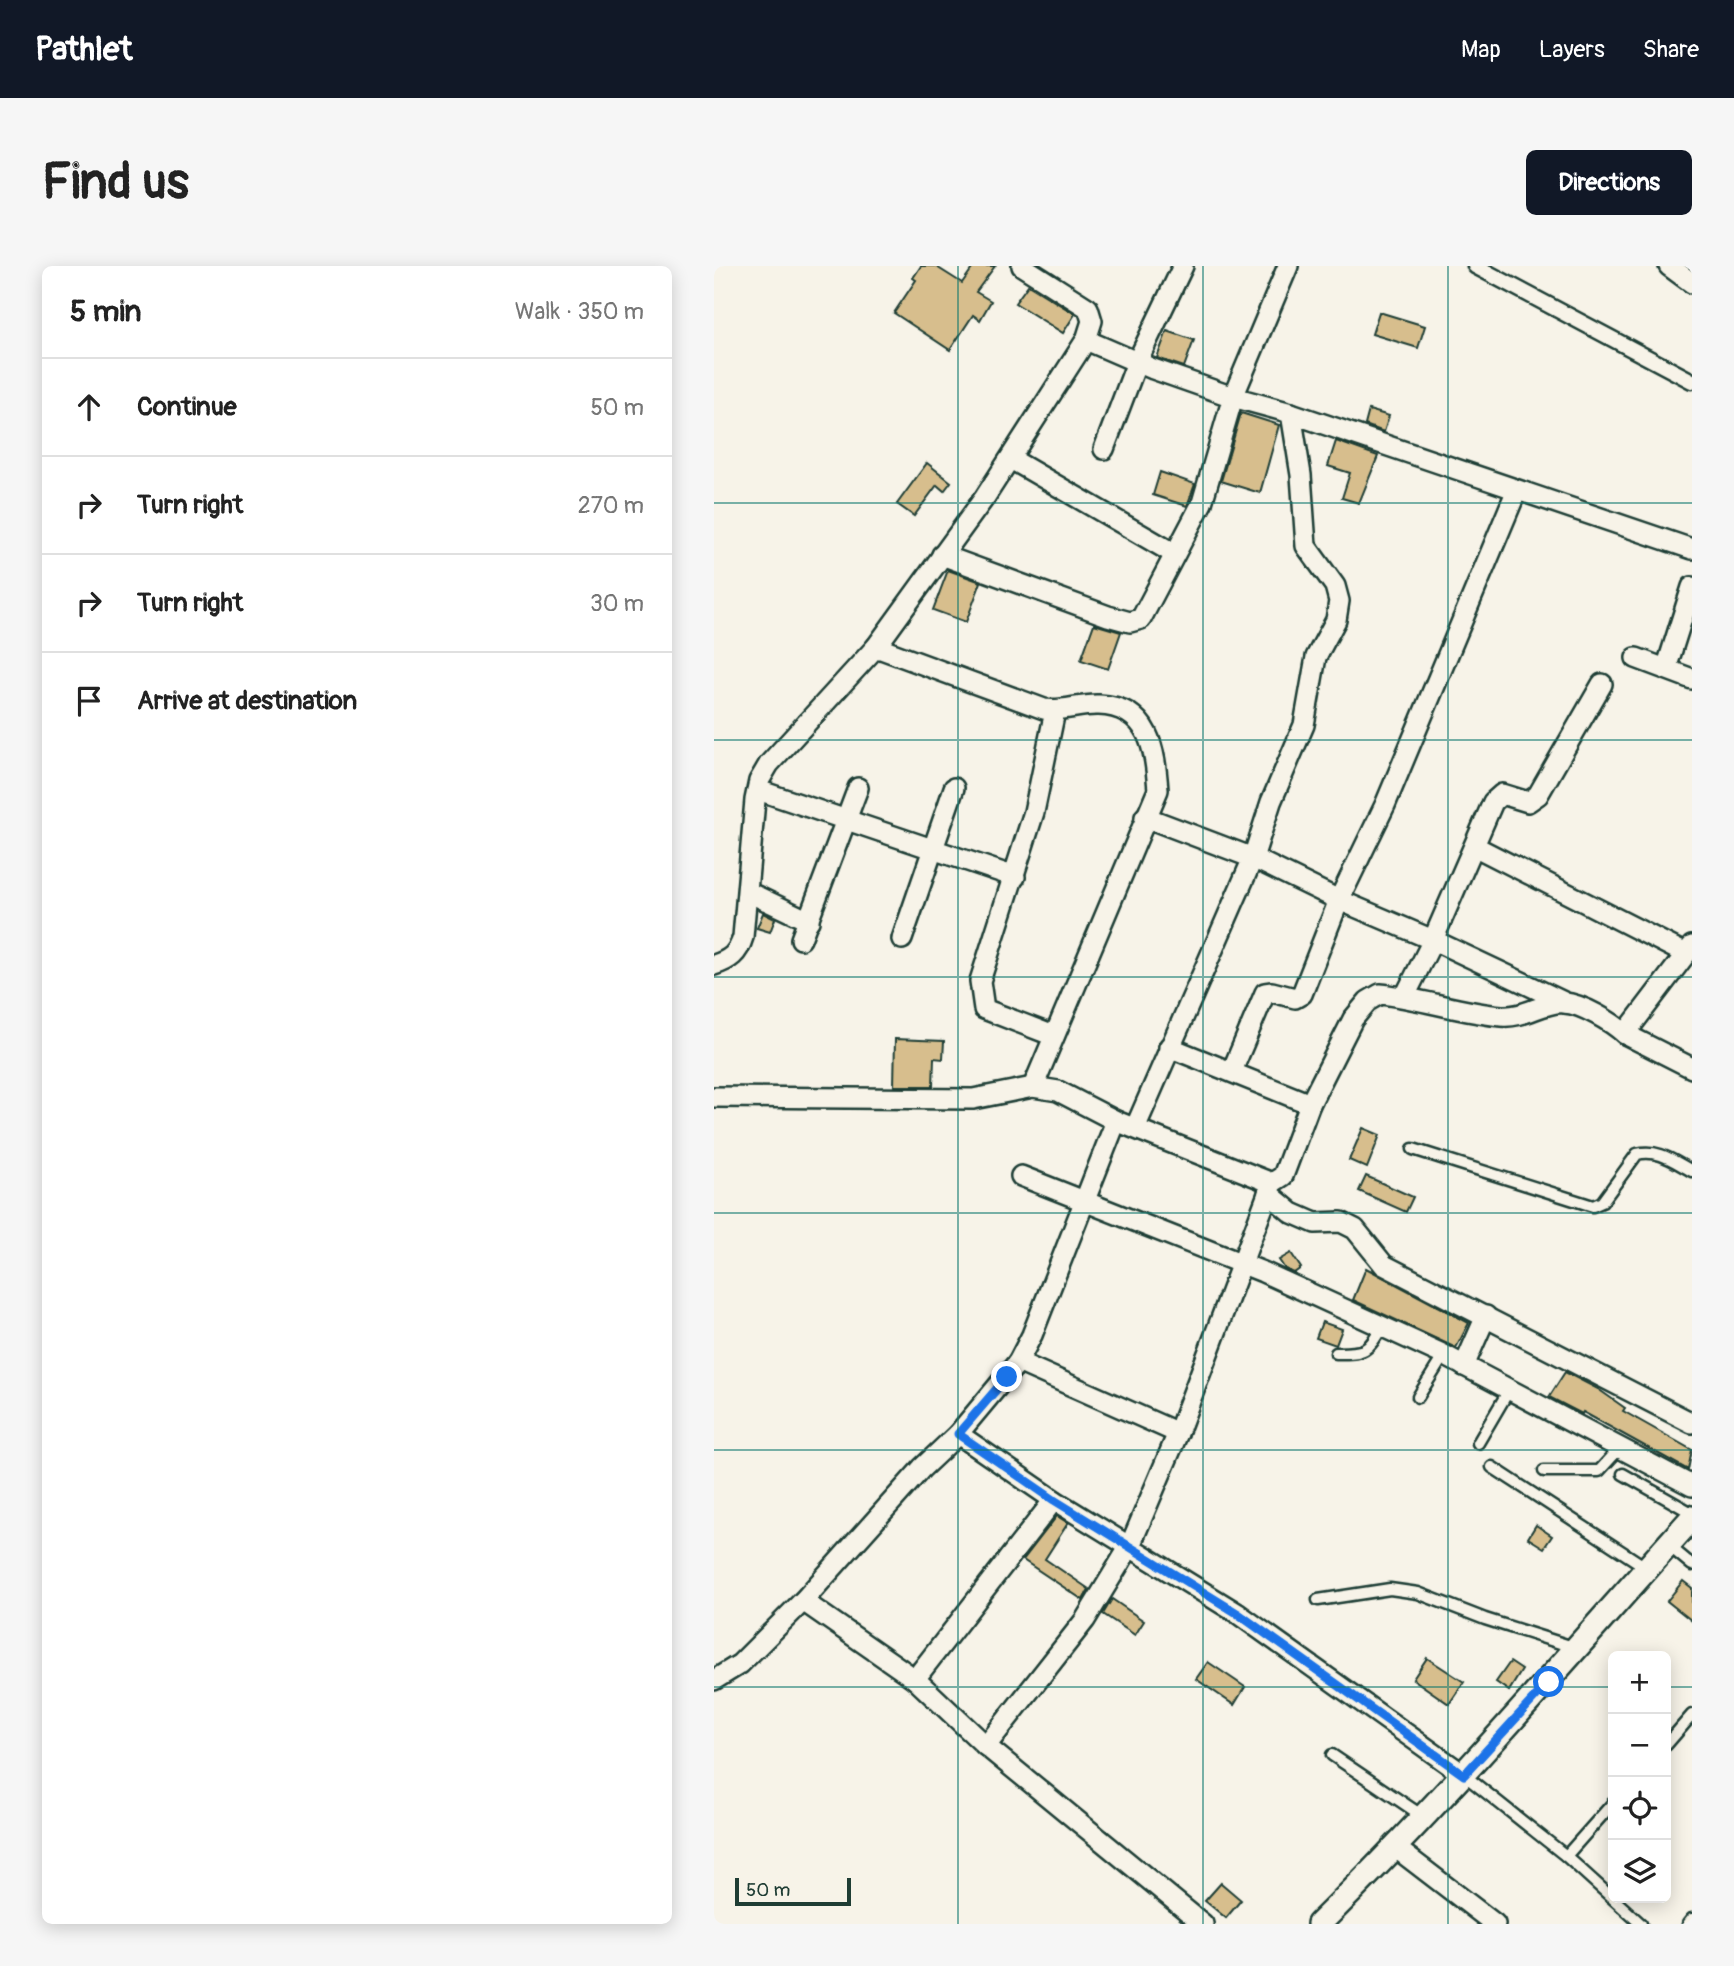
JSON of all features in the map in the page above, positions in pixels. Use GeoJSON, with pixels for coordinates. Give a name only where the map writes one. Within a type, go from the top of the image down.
{"type":"FeatureCollection","features":[{"type":"Feature","properties":{"kind":"street"},"geometry":{"type":"LineString","coordinates":[[714,965],[728,960],[738,951],[745,931],[758,790],[769,764],[876,646],[1011,459],[1086,340],[1091,321],[1088,308],[1022,266]]}},
{"type":"Feature","properties":{"kind":"street"},"geometry":{"type":"LineString","coordinates":[[1104,449],[1137,362],[1183,266]]}},
{"type":"Feature","properties":{"kind":"street"},"geometry":{"type":"LineString","coordinates":[[942,555],[1108,616],[1130,621],[1141,619],[1173,553],[1202,503],[1233,397],[1288,266]]}},
{"type":"Feature","properties":{"kind":"street"},"geometry":{"type":"LineString","coordinates":[[1475,266],[1692,381]]}},
{"type":"Feature","properties":{"kind":"street"},"geometry":{"type":"LineString","coordinates":[[1668,266],[1692,283]]}},
{"type":"Feature","properties":{"kind":"street"},"geometry":{"type":"LineString","coordinates":[[1086,340],[1233,397],[1291,413],[1692,550]]}},
{"type":"Feature","properties":{"kind":"street"},"geometry":{"type":"LineString","coordinates":[[1136,1126],[1253,858],[1271,802],[1304,725],[1316,657],[1336,620],[1339,601],[1324,567],[1306,546],[1301,475],[1291,413]]}},
{"type":"Feature","properties":{"kind":"street"},"geometry":{"type":"LineString","coordinates":[[1011,459],[1173,553]]}},
{"type":"Feature","properties":{"kind":"street"},"geometry":{"type":"LineString","coordinates":[[1232,1071],[1265,993],[1272,992],[1295,998],[1302,994],[1339,900],[1385,805],[1516,492]]}},
{"type":"Feature","properties":{"kind":"street"},"geometry":{"type":"LineString","coordinates":[[1667,669],[1692,586]]}},
{"type":"Feature","properties":{"kind":"street"},"geometry":{"type":"LineString","coordinates":[[876,646],[1055,711],[1100,705],[1128,714],[1152,740],[1158,790],[1033,1087]]}},
{"type":"Feature","properties":{"kind":"street"},"geometry":{"type":"LineString","coordinates":[[1636,658],[1692,679]]}},
{"type":"Feature","properties":{"kind":"street"},"geometry":{"type":"LineString","coordinates":[[1405,996],[1497,797],[1508,795],[1528,802],[1538,795],[1602,684]]}},
{"type":"Feature","properties":{"kind":"street"},"geometry":{"type":"LineString","coordinates":[[1054,1036],[984,1009],[980,981],[1034,812],[1055,711]]}},
{"type":"Feature","properties":{"kind":"street"},"geometry":{"type":"LineString","coordinates":[[801,939],[858,788]]}},
{"type":"Feature","properties":{"kind":"street"},"geometry":{"type":"LineString","coordinates":[[902,939],[954,788]]}},
{"type":"Feature","properties":{"kind":"street"},"geometry":{"type":"LineString","coordinates":[[758,790],[1015,877]]}},
{"type":"Feature","properties":{"kind":"street"},"geometry":{"type":"LineString","coordinates":[[1145,817],[1253,858],[1339,900],[1433,940],[1618,1027],[1625,1034],[1692,1068]]}},
{"type":"Feature","properties":{"kind":"street"},"geometry":{"type":"LineString","coordinates":[[1476,847],[1689,950],[1625,1034]]}},
{"type":"Feature","properties":{"kind":"street"},"geometry":{"type":"LineString","coordinates":[[748,892],[808,920]]}},
{"type":"Feature","properties":{"kind":"street"},"geometry":{"type":"LineString","coordinates":[[986,1746],[1085,1620],[1130,1546],[1178,1433],[1270,1188],[1283,1176],[1310,1104],[1353,1019],[1368,1001],[1380,994],[1405,996],[1501,1016],[1530,1013],[1554,1003],[1566,1003]]}},
{"type":"Feature","properties":{"kind":"street"},"geometry":{"type":"LineString","coordinates":[[1169,1048],[1310,1104]]}},
{"type":"Feature","properties":{"kind":"street"},"geometry":{"type":"LineString","coordinates":[[714,1097],[973,1098],[1033,1087],[1058,1091],[1116,1121],[1136,1126],[1270,1188],[1292,1213],[1315,1223],[1341,1222],[1354,1229],[1384,1265],[1692,1423]]}},
{"type":"Feature","properties":{"kind":"street"},"geometry":{"type":"LineString","coordinates":[[714,1680],[740,1664],[803,1601],[922,1468],[958,1434],[1018,1362],[1086,1204],[1116,1121]]}},
{"type":"Feature","properties":{"kind":"street"},"geometry":{"type":"LineString","coordinates":[[1021,1176],[1241,1264],[1444,1355],[1692,1486]]}},
{"type":"Feature","properties":{"kind":"street"},"geometry":{"type":"LineString","coordinates":[[1464,1366],[1486,1317]]}},
{"type":"Feature","properties":{"kind":"street"},"geometry":{"type":"LineString","coordinates":[[1018,1362],[1178,1433]]}},
{"type":"Feature","properties":{"kind":"street"},"geometry":{"type":"LineString","coordinates":[[958,1434],[1054,1500],[1237,1613],[1464,1775]]}},
{"type":"Feature","properties":{"kind":"street"},"geometry":{"type":"LineString","coordinates":[[915,1679],[1054,1500]]}},
{"type":"Feature","properties":{"kind":"street"},"geometry":{"type":"LineString","coordinates":[[1319,1924],[1396,1848],[1464,1775],[1692,1518]]}},
{"type":"Feature","properties":{"kind":"street"},"geometry":{"type":"LineString","coordinates":[[803,1601],[915,1679],[986,1746],[1203,1924]]}},
{"type":"Feature","properties":{"kind":"street"},"geometry":{"type":"LineString","coordinates":[[1396,1848],[1494,1924]]}},
{"type":"Feature","properties":{"kind":"lane"},"geometry":{"type":"LineString","coordinates":[[1413,1149],[1593,1206],[1602,1202],[1637,1154],[1650,1151],[1661,1154],[1692,1171]]}},
{"type":"Feature","properties":{"kind":"lane"},"geometry":{"type":"LineString","coordinates":[[1336,1353],[1360,1353],[1369,1349],[1382,1327]]}},
{"type":"Feature","properties":{"kind":"lane"},"geometry":{"type":"LineString","coordinates":[[1418,1397],[1444,1355]]}},
{"type":"Feature","properties":{"kind":"lane"},"geometry":{"type":"LineString","coordinates":[[1478,1443],[1509,1390]]}},
{"type":"Feature","properties":{"kind":"lane"},"geometry":{"type":"LineString","coordinates":[[1544,1471],[1599,1471],[1605,1468],[1620,1448]]}},
{"type":"Feature","properties":{"kind":"lane"},"geometry":{"type":"LineString","coordinates":[[1492,1466],[1647,1568]]}},
{"type":"Feature","properties":{"kind":"lane"},"geometry":{"type":"LineString","coordinates":[[1623,1474],[1692,1513]]}},
{"type":"Feature","properties":{"kind":"lane"},"geometry":{"type":"LineString","coordinates":[[1668,1545],[1692,1565]]}},
{"type":"Feature","properties":{"kind":"lane"},"geometry":{"type":"LineString","coordinates":[[1318,1600],[1390,1589],[1418,1593],[1485,1619],[1578,1648]]}},
{"type":"Feature","properties":{"kind":"lane"},"geometry":{"type":"LineString","coordinates":[[1671,1739],[1692,1715]]}},
{"type":"Feature","properties":{"kind":"lane"},"geometry":{"type":"LineString","coordinates":[[1332,1755],[1424,1818]]}},
{"type":"Feature","properties":{"kind":"lane"},"geometry":{"type":"LineString","coordinates":[[1464,1775],[1566,1856],[1641,1924]]}},
{"type":"Feature","properties":{"kind":"lane"},"geometry":{"type":"LineString","coordinates":[[1566,1856],[1608,1809]]}},
{"type":"Feature","properties":{"kind":"lane"},"geometry":{"type":"LineString","coordinates":[[1688,1924],[1692,1919]]}},
{"type":"Feature","properties":{"kind":"building"},"geometry":{"type":"Polygon","coordinates":[[[921,266],[935,266],[962,283],[974,266],[995,266],[976,292],[991,301],[980,320],[973,315],[950,350],[894,313],[916,280],[913,278],[921,266]]]}},
{"type":"Feature","properties":{"kind":"building"},"geometry":{"type":"Polygon","coordinates":[[[1028,285],[1075,314],[1063,333],[1015,303],[1028,285]]]}},
{"type":"Feature","properties":{"kind":"building"},"geometry":{"type":"Polygon","coordinates":[[[1379,312],[1425,326],[1418,348],[1372,334],[1379,312]]]}},
{"type":"Feature","properties":{"kind":"building"},"geometry":{"type":"Polygon","coordinates":[[[1167,331],[1194,340],[1184,367],[1157,358],[1167,331]]]}},
{"type":"Feature","properties":{"kind":"building"},"geometry":{"type":"Polygon","coordinates":[[[1369,410],[1389,416],[1384,432],[1365,425],[1369,410]]]}},
{"type":"Feature","properties":{"kind":"building"},"geometry":{"type":"Polygon","coordinates":[[[1241,413],[1279,425],[1260,493],[1221,481],[1241,413]]]}},
{"type":"Feature","properties":{"kind":"building"},"geometry":{"type":"Polygon","coordinates":[[[1336,441],[1378,456],[1359,503],[1342,498],[1350,473],[1328,466],[1336,441]]]}},
{"type":"Feature","properties":{"kind":"building"},"geometry":{"type":"Polygon","coordinates":[[[927,463],[951,482],[944,491],[937,485],[914,516],[897,504],[927,463]]]}},
{"type":"Feature","properties":{"kind":"building"},"geometry":{"type":"Polygon","coordinates":[[[1160,472],[1195,484],[1187,506],[1153,495],[1160,472]]]}},
{"type":"Feature","properties":{"kind":"building"},"geometry":{"type":"Polygon","coordinates":[[[948,570],[981,582],[966,622],[933,610],[948,570]]]}},
{"type":"Feature","properties":{"kind":"building"},"geometry":{"type":"Polygon","coordinates":[[[1094,624],[1121,632],[1108,669],[1081,660],[1094,624]]]}},
{"type":"Feature","properties":{"kind":"building"},"geometry":{"type":"Polygon","coordinates":[[[763,913],[775,919],[770,932],[757,928],[763,913]]]}},
{"type":"Feature","properties":{"kind":"building"},"geometry":{"type":"Polygon","coordinates":[[[895,1039],[944,1041],[943,1059],[934,1058],[933,1086],[894,1086],[895,1039]]]}},
{"type":"Feature","properties":{"kind":"building"},"geometry":{"type":"Polygon","coordinates":[[[1363,1128],[1380,1135],[1367,1168],[1349,1160],[1363,1128]]]}},
{"type":"Feature","properties":{"kind":"building"},"geometry":{"type":"Polygon","coordinates":[[[1366,1176],[1413,1197],[1406,1212],[1359,1191],[1366,1176]]]}},
{"type":"Feature","properties":{"kind":"building"},"geometry":{"type":"Polygon","coordinates":[[[1291,1253],[1301,1268],[1294,1273],[1285,1269],[1279,1260],[1291,1253]]]}},
{"type":"Feature","properties":{"kind":"building"},"geometry":{"type":"Polygon","coordinates":[[[1366,1268],[1469,1323],[1456,1348],[1353,1300],[1366,1268]]]}},
{"type":"Feature","properties":{"kind":"building"},"geometry":{"type":"Polygon","coordinates":[[[1322,1322],[1342,1329],[1336,1345],[1316,1338],[1322,1322]]]}},
{"type":"Feature","properties":{"kind":"building"},"geometry":{"type":"Polygon","coordinates":[[[1565,1372],[1598,1389],[1625,1408],[1623,1411],[1692,1450],[1688,1470],[1583,1412],[1582,1414],[1549,1397],[1565,1372]]]}},
{"type":"Feature","properties":{"kind":"building"},"geometry":{"type":"Polygon","coordinates":[[[1057,1516],[1068,1523],[1045,1559],[1089,1589],[1083,1600],[1023,1560],[1057,1516]]]}},
{"type":"Feature","properties":{"kind":"building"},"geometry":{"type":"Polygon","coordinates":[[[1536,1525],[1552,1536],[1544,1548],[1528,1538],[1536,1525]]]}},
{"type":"Feature","properties":{"kind":"building"},"geometry":{"type":"Polygon","coordinates":[[[1683,1581],[1692,1588],[1692,1621],[1667,1601],[1683,1581]]]}},
{"type":"Feature","properties":{"kind":"building"},"geometry":{"type":"Polygon","coordinates":[[[1112,1599],[1144,1621],[1135,1635],[1103,1614],[1112,1599]]]}},
{"type":"Feature","properties":{"kind":"building"},"geometry":{"type":"Polygon","coordinates":[[[1427,1658],[1464,1682],[1449,1704],[1413,1679],[1427,1658]]]}},
{"type":"Feature","properties":{"kind":"building"},"geometry":{"type":"Polygon","coordinates":[[[1208,1662],[1245,1687],[1234,1705],[1196,1679],[1208,1662]]]}},
{"type":"Feature","properties":{"kind":"building"},"geometry":{"type":"Polygon","coordinates":[[[1510,1662],[1522,1670],[1509,1691],[1496,1682],[1510,1662]]]}},
{"type":"Feature","properties":{"kind":"building"},"geometry":{"type":"Polygon","coordinates":[[[1221,1883],[1241,1900],[1226,1918],[1205,1901],[1221,1883]]]}},
{"type":"Feature","properties":{"kind":"route"},"geometry":{"type":"LineString","coordinates":[[1007,1377],[958,1434],[1054,1500],[1237,1613],[1464,1775],[1549,1682]]}}]}
